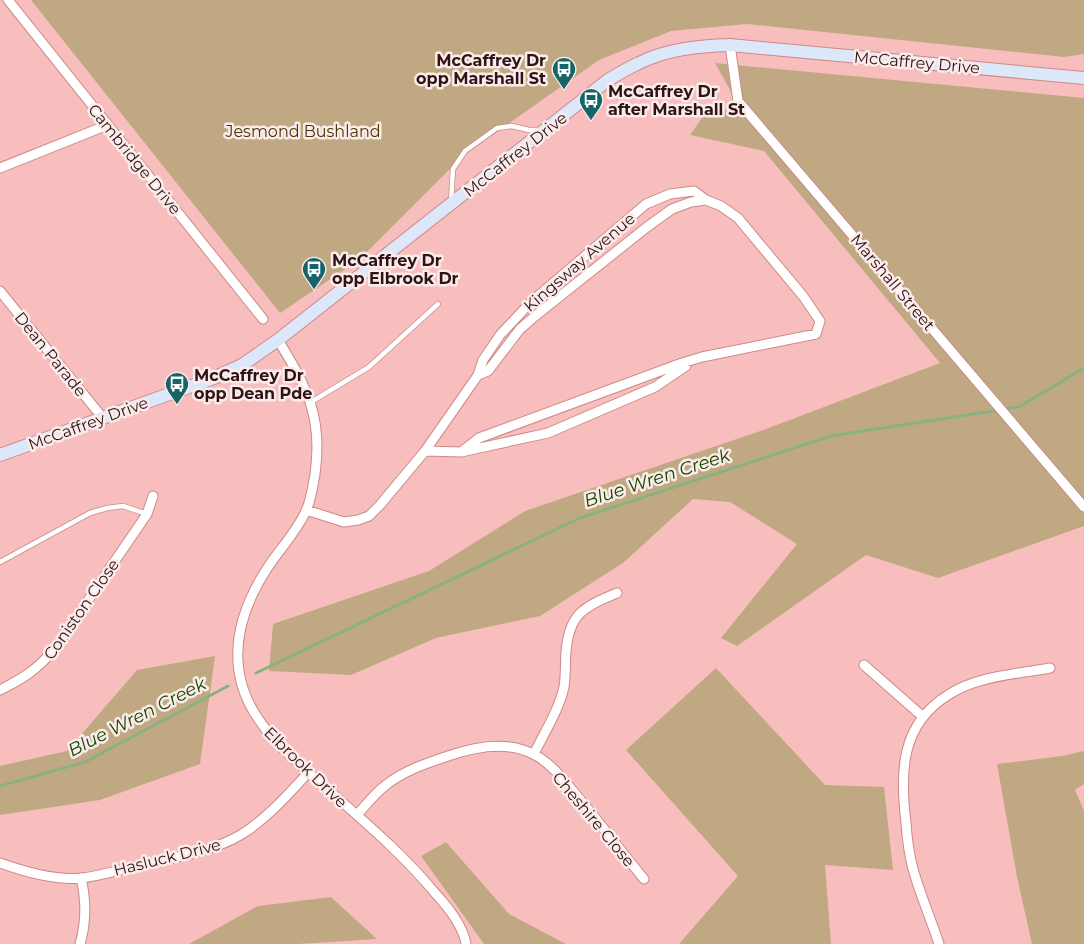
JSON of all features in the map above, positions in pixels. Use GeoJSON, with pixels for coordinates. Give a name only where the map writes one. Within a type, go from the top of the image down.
{"type":"FeatureCollection","features":[{"type":"Feature","properties":{"kind":"main road","name":"McCaffrey Drive"},"geometry":{"type":"LineString","coordinates":[[0,454],[211,379],[242,365],[278,340],[608,80],[640,62],[669,52],[698,46],[730,45],[1084,78]]}},
{"type":"Feature","properties":{"kind":"street"},"geometry":{"type":"LineString","coordinates":[[0,5],[7,0]]}},
{"type":"Feature","properties":{"kind":"street","name":"Cambridge Drive"},"geometry":{"type":"LineString","coordinates":[[7,0],[263,319]]}},
{"type":"Feature","properties":{"kind":"street","name":"Marshall Street"},"geometry":{"type":"LineString","coordinates":[[730,45],[738,101],[1084,507]]}},
{"type":"Feature","properties":{"kind":"street"},"geometry":{"type":"LineString","coordinates":[[0,168],[100,128],[107,123]]}},
{"type":"Feature","properties":{"kind":"street","name":"Kingsway Avenue"},"geometry":{"type":"LineString","coordinates":[[306,510],[344,522],[364,519],[380,505],[425,450],[478,375],[483,360],[500,335],[532,302],[646,204],[670,194],[694,191],[738,218],[803,296],[820,321],[816,334],[702,358],[631,381],[479,438],[461,452]]}},
{"type":"Feature","properties":{"kind":"street","name":"Kingsway Avenue"},"geometry":{"type":"LineString","coordinates":[[478,375],[488,372],[520,329],[534,316],[647,227],[672,209],[691,202],[706,200]]}},
{"type":"Feature","properties":{"kind":"street","name":"Dean Parade"},"geometry":{"type":"LineString","coordinates":[[0,293],[102,417]]}},
{"type":"Feature","properties":{"kind":"street","name":"Elbrook Drive"},"geometry":{"type":"LineString","coordinates":[[278,340],[295,368],[311,402],[317,435],[317,459],[313,485],[306,510],[267,568],[249,602],[238,636],[237,652],[245,696],[254,714],[265,729],[401,856],[431,888],[455,918],[466,944]]}},
{"type":"Feature","properties":{"kind":"street","name":"Kingsway Avenue"},"geometry":{"type":"LineString","coordinates":[[425,450],[461,452],[548,433],[655,386],[702,358]]}},
{"type":"Feature","properties":{"kind":"street","name":"Coniston Close"},"geometry":{"type":"LineString","coordinates":[[0,690],[39,668],[54,650],[147,514],[153,496]]}},
{"type":"Feature","properties":{"kind":"street"},"geometry":{"type":"LineString","coordinates":[[534,754],[556,710],[563,689],[568,632],[572,622],[586,607],[617,593]]}},
{"type":"Feature","properties":{"kind":"street"},"geometry":{"type":"LineString","coordinates":[[864,665],[922,716]]}},
{"type":"Feature","properties":{"kind":"street"},"geometry":{"type":"LineString","coordinates":[[939,944],[912,868],[904,810],[903,764],[910,739],[922,716],[938,701],[960,688],[979,682],[1050,668]]}},
{"type":"Feature","properties":{"kind":"street","name":"Cheshire Close"},"geometry":{"type":"LineString","coordinates":[[357,815],[386,784],[412,770],[432,761],[472,748],[506,747],[534,754],[564,780],[591,811],[644,879]]}},
{"type":"Feature","properties":{"kind":"street","name":"Hasluck Drive"},"geometry":{"type":"LineString","coordinates":[[0,863],[60,878],[82,878],[162,860],[225,843],[242,834],[261,820],[309,772]]}},
{"type":"Feature","properties":{"kind":"street"},"geometry":{"type":"LineString","coordinates":[[80,944],[83,934],[84,909],[82,878]]}},
{"type":"Feature","properties":{"kind":"lane"},"geometry":{"type":"LineString","coordinates":[[451,204],[453,169],[465,151],[497,128],[512,126],[529,130],[545,130]]}},
{"type":"Feature","properties":{"kind":"lane"},"geometry":{"type":"LineString","coordinates":[[311,402],[368,367],[438,304]]}},
{"type":"Feature","properties":{"kind":"lane"},"geometry":{"type":"LineString","coordinates":[[0,562],[90,513],[123,506],[147,514]]}},
{"type":"Feature","properties":{"kind":"green space","name":"Jesmond Bushland"},"geometry":{"type":"Polygon","coordinates":[[[31,0],[1084,0],[1084,54],[1064,57],[747,24],[671,31],[599,60],[464,155],[359,260],[280,313],[31,0]]]}},
{"type":"Feature","properties":{"kind":"green space"},"geometry":{"type":"Polygon","coordinates":[[[715,63],[1084,98],[1084,526],[938,578],[866,555],[737,646],[721,638],[797,544],[730,502],[693,499],[623,563],[540,616],[436,638],[351,675],[269,671],[273,624],[429,571],[525,511],[766,429],[940,363],[764,151],[690,135],[704,115],[740,108],[715,63]]]}},
{"type":"Feature","properties":{"kind":"green space"},"geometry":{"type":"Polygon","coordinates":[[[215,656],[200,764],[100,800],[0,815],[0,766],[67,751],[137,670],[215,656]]]}},
{"type":"Feature","properties":{"kind":"green space"},"geometry":{"type":"Polygon","coordinates":[[[716,668],[825,785],[884,787],[893,870],[825,865],[831,944],[679,944],[738,876],[626,750],[716,668]]]}},
{"type":"Feature","properties":{"kind":"green space"},"geometry":{"type":"Polygon","coordinates":[[[1084,751],[1084,784],[1075,790],[1084,811],[1084,944],[1032,944],[1017,877],[997,764],[1062,756],[1084,751]]]}},
{"type":"Feature","properties":{"kind":"green space"},"geometry":{"type":"Polygon","coordinates":[[[446,842],[509,914],[566,944],[484,944],[421,856],[446,842]]]}},
{"type":"Feature","properties":{"kind":"green space"},"geometry":{"type":"Polygon","coordinates":[[[331,897],[377,939],[298,944],[189,944],[258,906],[331,897]]]}},
{"type":"Feature","properties":{"kind":"waterway","name":"Blue Wren Creek"},"geometry":{"type":"LineString","coordinates":[[256,673],[580,518],[831,436],[1019,407],[1084,368]]}},
{"type":"Feature","properties":{"kind":"waterway","name":"Blue Wren Creek"},"geometry":{"type":"LineString","coordinates":[[0,786],[85,762],[228,686]]}},
{"type":"Feature","properties":{"kind":"place","name":"McCaffrey Dr opp Marshall St"},"geometry":{"type":"Point","coordinates":[564,90]}},
{"type":"Feature","properties":{"kind":"place","name":"McCaffrey Dr after Marshall St"},"geometry":{"type":"Point","coordinates":[591,121]}},
{"type":"Feature","properties":{"kind":"place","name":"McCaffrey Dr opp Elbrook Dr"},"geometry":{"type":"Point","coordinates":[314,290]}},
{"type":"Feature","properties":{"kind":"place","name":"McCaffrey Dr opp Dean Pde"},"geometry":{"type":"Point","coordinates":[177,405]}}]}
